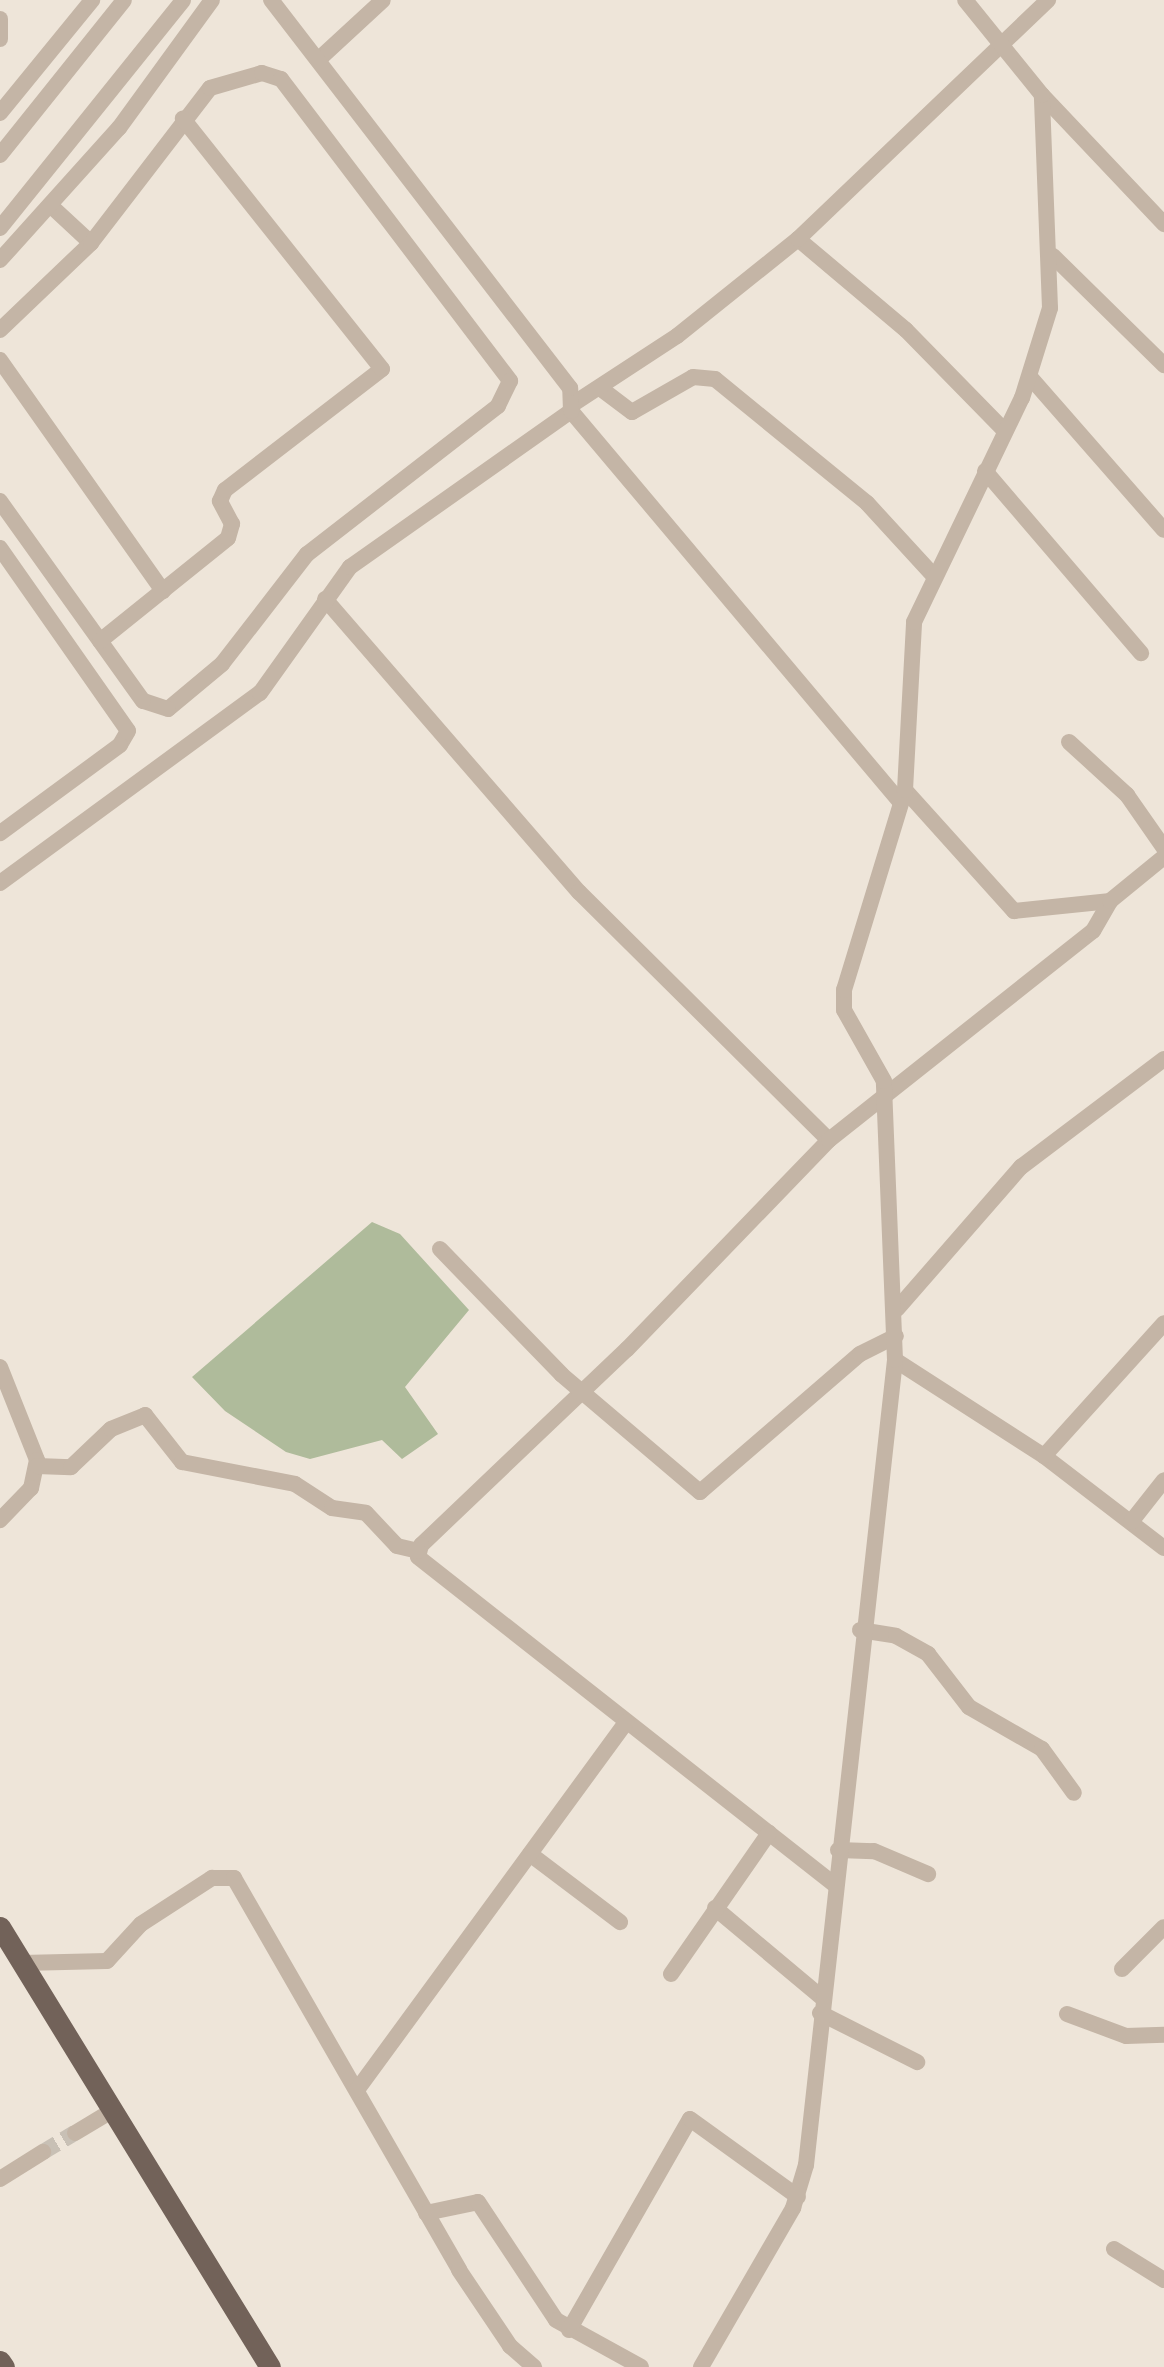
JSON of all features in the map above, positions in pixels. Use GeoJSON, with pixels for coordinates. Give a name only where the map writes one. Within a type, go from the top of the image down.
{"type":"FeatureCollection","features":[{"type":"Feature","properties":{"kind":"main road"},"geometry":{"type":"LineString","coordinates":[[0,1927],[270,2367]]}},
{"type":"Feature","properties":{"kind":"street"},"geometry":{"type":"LineString","coordinates":[[0,113],[92,0]]}},
{"type":"Feature","properties":{"kind":"street"},"geometry":{"type":"LineString","coordinates":[[0,155],[124,0]]}},
{"type":"Feature","properties":{"kind":"street"},"geometry":{"type":"LineString","coordinates":[[0,228],[183,0]]}},
{"type":"Feature","properties":{"kind":"street"},"geometry":{"type":"LineString","coordinates":[[0,260],[119,128],[212,0]]}},
{"type":"Feature","properties":{"kind":"street"},"geometry":{"type":"LineString","coordinates":[[271,0],[457,233],[570,388],[572,407],[903,796],[1014,911],[1110,901]]}},
{"type":"Feature","properties":{"kind":"street"},"geometry":{"type":"LineString","coordinates":[[318,60],[383,0]]}},
{"type":"Feature","properties":{"kind":"street"},"geometry":{"type":"LineString","coordinates":[[965,0],[1007,46],[1042,95],[1164,224]]}},
{"type":"Feature","properties":{"kind":"street"},"geometry":{"type":"LineString","coordinates":[[0,884],[260,693],[350,567],[798,239],[1007,46],[1048,0]]}},
{"type":"Feature","properties":{"kind":"street"},"geometry":{"type":"LineString","coordinates":[[0,19],[0,39]]}},
{"type":"Feature","properties":{"kind":"street"},"geometry":{"type":"LineString","coordinates":[[0,330],[91,243],[183,119],[228,77],[281,79],[506,373],[509,391],[307,554],[222,664],[176,705],[156,709],[143,701],[0,501]]}},
{"type":"Feature","properties":{"kind":"street"},"geometry":{"type":"LineString","coordinates":[[701,2367],[798,2197],[896,1336],[885,1095],[843,1000],[903,796],[911,632],[933,575],[1030,377],[1050,308],[1053,256],[1042,95]]}},
{"type":"Feature","properties":{"kind":"street"},"geometry":{"type":"LineString","coordinates":[[100,641],[228,538],[232,524],[220,501],[226,490],[382,369],[183,119]]}},
{"type":"Feature","properties":{"kind":"street"},"geometry":{"type":"LineString","coordinates":[[50,205],[91,243]]}},
{"type":"Feature","properties":{"kind":"street"},"geometry":{"type":"LineString","coordinates":[[798,239],[906,331],[1005,431]]}},
{"type":"Feature","properties":{"kind":"street"},"geometry":{"type":"LineString","coordinates":[[1053,256],[1164,365]]}},
{"type":"Feature","properties":{"kind":"street"},"geometry":{"type":"LineString","coordinates":[[0,360],[163,590]]}},
{"type":"Feature","properties":{"kind":"street"},"geometry":{"type":"LineString","coordinates":[[600,388],[632,412],[693,377],[715,379],[867,503],[933,575]]}},
{"type":"Feature","properties":{"kind":"street"},"geometry":{"type":"LineString","coordinates":[[1030,377],[1164,530]]}},
{"type":"Feature","properties":{"kind":"street"},"geometry":{"type":"LineString","coordinates":[[985,471],[1142,653]]}},
{"type":"Feature","properties":{"kind":"street"},"geometry":{"type":"LineString","coordinates":[[0,548],[128,731],[120,745],[0,833]]}},
{"type":"Feature","properties":{"kind":"street"},"geometry":{"type":"LineString","coordinates":[[325,598],[579,892],[830,1139]]}},
{"type":"Feature","properties":{"kind":"street"},"geometry":{"type":"LineString","coordinates":[[418,1550],[830,1139],[1094,931],[1110,901],[1164,853],[1127,795],[1069,742]]}},
{"type":"Feature","properties":{"kind":"street"},"geometry":{"type":"LineString","coordinates":[[897,1309],[1021,1167],[1164,1059]]}},
{"type":"Feature","properties":{"kind":"street"},"geometry":{"type":"LineString","coordinates":[[440,1250],[580,1390],[693,1489],[706,1492],[860,1354],[896,1336]]}},
{"type":"Feature","properties":{"kind":"street"},"geometry":{"type":"LineString","coordinates":[[1044,1456],[1164,1323]]}},
{"type":"Feature","properties":{"kind":"street"},"geometry":{"type":"LineString","coordinates":[[895,1360],[1044,1456],[1164,1548]]}},
{"type":"Feature","properties":{"kind":"street"},"geometry":{"type":"LineString","coordinates":[[0,1367],[37,1466],[31,1488],[0,1520]]}},
{"type":"Feature","properties":{"kind":"street"},"geometry":{"type":"LineString","coordinates":[[37,1466],[71,1468],[111,1429],[145,1414],[182,1462],[295,1484],[332,1508],[366,1513],[397,1546],[418,1550]]}},
{"type":"Feature","properties":{"kind":"street"},"geometry":{"type":"LineString","coordinates":[[1131,1522],[1164,1480]]}},
{"type":"Feature","properties":{"kind":"street"},"geometry":{"type":"LineString","coordinates":[[418,1550],[421,1561],[835,1885]]}},
{"type":"Feature","properties":{"kind":"street"},"geometry":{"type":"LineString","coordinates":[[860,1630],[896,1636],[928,1654],[969,1707],[1042,1750],[1074,1793]]}},
{"type":"Feature","properties":{"kind":"street"},"geometry":{"type":"LineString","coordinates":[[357,2090],[626,1722]]}},
{"type":"Feature","properties":{"kind":"street"},"geometry":{"type":"LineString","coordinates":[[671,1974],[769,1833]]}},
{"type":"Feature","properties":{"kind":"street"},"geometry":{"type":"LineString","coordinates":[[838,1850],[874,1851],[928,1874]]}},
{"type":"Feature","properties":{"kind":"street"},"geometry":{"type":"LineString","coordinates":[[530,1854],[620,1922]]}},
{"type":"Feature","properties":{"kind":"street"},"geometry":{"type":"LineString","coordinates":[[22,1963],[107,1960],[141,1924],[212,1879],[234,1879],[426,2213],[510,2346],[534,2367]]}},
{"type":"Feature","properties":{"kind":"street"},"geometry":{"type":"LineString","coordinates":[[715,1908],[821,2005],[917,2062]]}},
{"type":"Feature","properties":{"kind":"street"},"geometry":{"type":"LineString","coordinates":[[1122,1969],[1164,1927]]}},
{"type":"Feature","properties":{"kind":"street"},"geometry":{"type":"LineString","coordinates":[[1067,2014],[1116,2033],[1164,2035]]}},
{"type":"Feature","properties":{"kind":"street"},"geometry":{"type":"LineString","coordinates":[[75,2133],[110,2112]]}},
{"type":"Feature","properties":{"kind":"street"},"geometry":{"type":"LineString","coordinates":[[569,2330],[690,2119],[798,2197]]}},
{"type":"Feature","properties":{"kind":"street"},"geometry":{"type":"LineString","coordinates":[[0,2179],[43,2152]]}},
{"type":"Feature","properties":{"kind":"street"},"geometry":{"type":"LineString","coordinates":[[426,2213],[478,2203],[518,2270],[569,2330],[641,2367]]}},
{"type":"Feature","properties":{"kind":"street"},"geometry":{"type":"LineString","coordinates":[[1114,2249],[1164,2280]]}},
{"type":"Feature","properties":{"kind":"green space"},"geometry":{"type":"Polygon","coordinates":[[[372,1222],[400,1234],[469,1310],[405,1387],[438,1434],[402,1459],[382,1440],[310,1459],[286,1452],[225,1411],[192,1377],[372,1222]]]}},
{"type":"Feature","properties":{"kind":"tunnel"},"geometry":{"type":"LineString","coordinates":[[43,2152],[75,2133]]}}]}
